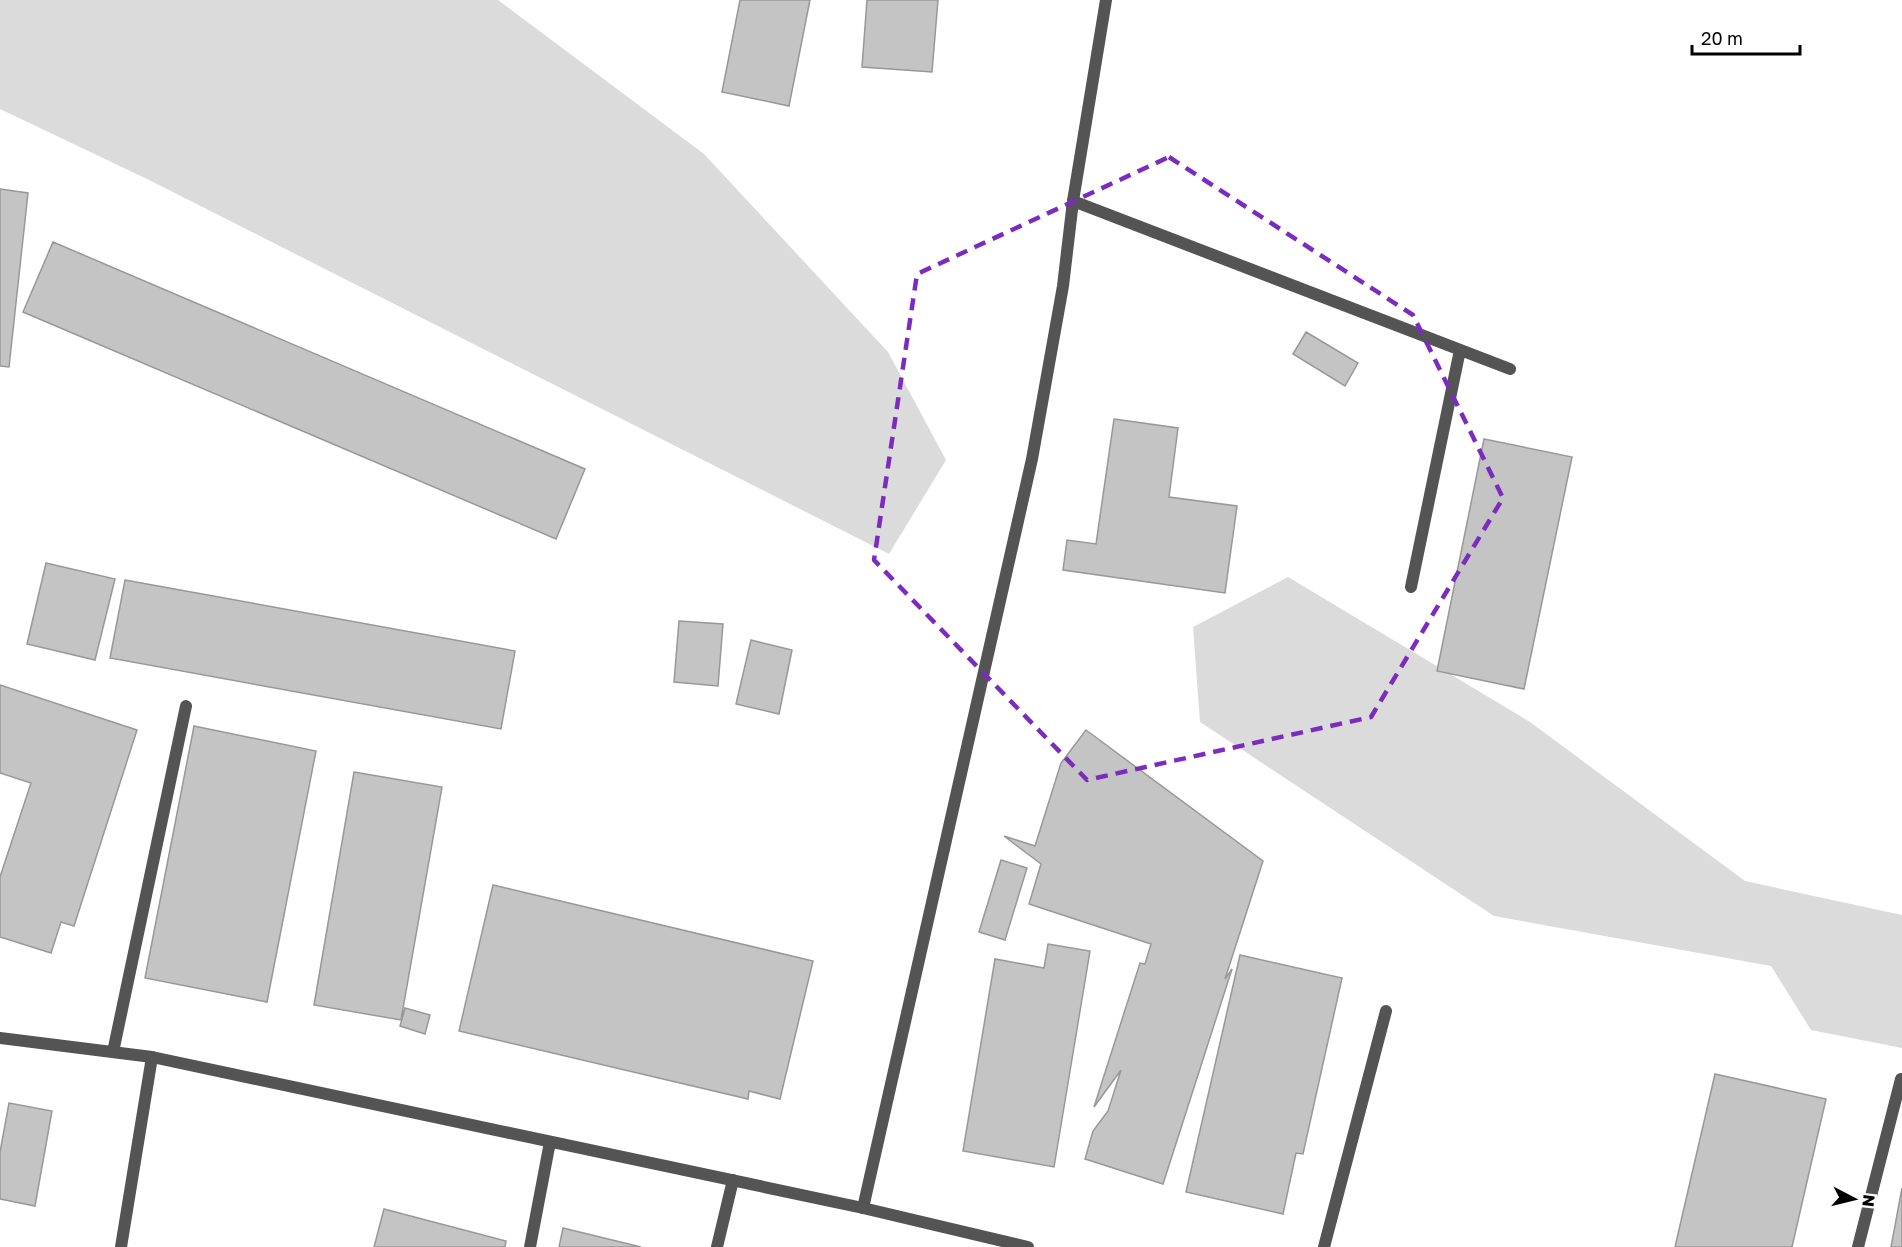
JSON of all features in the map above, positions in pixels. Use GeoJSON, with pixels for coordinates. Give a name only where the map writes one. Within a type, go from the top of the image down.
{"type":"FeatureCollection","features":[{"type":"Feature","properties":{"kind":"street"},"geometry":{"type":"LineString","coordinates":[[863,1208],[1032,459],[1063,286],[1073,201],[1106,0]]}},
{"type":"Feature","properties":{"kind":"street"},"geometry":{"type":"LineString","coordinates":[[1073,201],[1510,369]]}},
{"type":"Feature","properties":{"kind":"street"},"geometry":{"type":"LineString","coordinates":[[1411,587],[1460,350]]}},
{"type":"Feature","properties":{"kind":"street"},"geometry":{"type":"LineString","coordinates":[[113,1052],[186,706]]}},
{"type":"Feature","properties":{"kind":"street"},"geometry":{"type":"LineString","coordinates":[[1324,1247],[1386,1011]]}},
{"type":"Feature","properties":{"kind":"street"},"geometry":{"type":"LineString","coordinates":[[0,1038],[152,1057],[863,1208],[1028,1247]]}},
{"type":"Feature","properties":{"kind":"street"},"geometry":{"type":"LineString","coordinates":[[121,1247],[152,1057]]}},
{"type":"Feature","properties":{"kind":"street"},"geometry":{"type":"LineString","coordinates":[[1858,1247],[1901,1079]]}},
{"type":"Feature","properties":{"kind":"street"},"geometry":{"type":"LineString","coordinates":[[530,1247],[550,1142]]}},
{"type":"Feature","properties":{"kind":"street"},"geometry":{"type":"LineString","coordinates":[[717,1247],[733,1180]]}},
{"type":"Feature","properties":{"kind":"highlighted area"},"geometry":{"type":"Polygon","coordinates":[[[1169,157],[1413,315],[1503,498],[1371,717],[1087,780],[874,560],[917,274],[1169,157]]]}},
{"type":"Feature","properties":{"kind":"shaded area"},"geometry":{"type":"Polygon","coordinates":[[[0,0],[498,0],[704,154],[888,352],[946,460],[889,554],[147,179],[0,109],[0,0]]]}},
{"type":"Feature","properties":{"kind":"shaded area"},"geometry":{"type":"Polygon","coordinates":[[[1288,577],[1530,722],[1745,881],[1902,915],[1902,1048],[1811,1030],[1771,966],[1494,916],[1200,722],[1193,627],[1288,577]]]}},
{"type":"Feature","properties":{"kind":"building"},"geometry":{"type":"Polygon","coordinates":[[[740,0],[810,0],[789,106],[722,92],[740,0]]]}},
{"type":"Feature","properties":{"kind":"building"},"geometry":{"type":"Polygon","coordinates":[[[867,0],[938,0],[932,72],[862,67],[867,0]]]}},
{"type":"Feature","properties":{"kind":"building"},"geometry":{"type":"Polygon","coordinates":[[[0,189],[28,193],[9,367],[0,366],[0,189]]]}},
{"type":"Feature","properties":{"kind":"building"},"geometry":{"type":"Polygon","coordinates":[[[53,242],[585,469],[556,539],[23,312],[53,242]]]}},
{"type":"Feature","properties":{"kind":"building"},"geometry":{"type":"Polygon","coordinates":[[[1306,332],[1358,363],[1345,386],[1293,354],[1306,332]]]}},
{"type":"Feature","properties":{"kind":"building"},"geometry":{"type":"Polygon","coordinates":[[[1114,419],[1178,428],[1169,497],[1237,506],[1225,593],[1063,570],[1067,540],[1096,544],[1114,419]]]}},
{"type":"Feature","properties":{"kind":"building"},"geometry":{"type":"Polygon","coordinates":[[[1484,439],[1572,457],[1524,689],[1437,671],[1484,439]]]}},
{"type":"Feature","properties":{"kind":"building"},"geometry":{"type":"Polygon","coordinates":[[[46,563],[115,579],[95,660],[27,644],[46,563]]]}},
{"type":"Feature","properties":{"kind":"building"},"geometry":{"type":"Polygon","coordinates":[[[125,580],[515,651],[501,729],[110,658],[125,580]]]}},
{"type":"Feature","properties":{"kind":"building"},"geometry":{"type":"Polygon","coordinates":[[[679,621],[723,624],[718,686],[674,682],[679,621]]]}},
{"type":"Feature","properties":{"kind":"building"},"geometry":{"type":"Polygon","coordinates":[[[751,640],[792,650],[779,714],[736,704],[751,640]]]}},
{"type":"Feature","properties":{"kind":"building"},"geometry":{"type":"Polygon","coordinates":[[[0,685],[137,730],[74,926],[61,922],[51,953],[0,937],[0,877],[31,783],[0,773],[0,685]]]}},
{"type":"Feature","properties":{"kind":"building"},"geometry":{"type":"Polygon","coordinates":[[[194,726],[316,751],[267,1002],[145,978],[194,726]]]}},
{"type":"Feature","properties":{"kind":"building"},"geometry":{"type":"Polygon","coordinates":[[[1086,730],[1263,861],[1225,979],[1232,969],[1163,1184],[1085,1159],[1093,1131],[1108,1111],[1121,1070],[1094,1107],[1140,963],[1145,964],[1151,944],[1029,904],[1041,864],[1004,836],[1035,846],[1061,763],[1086,730]]]}},
{"type":"Feature","properties":{"kind":"building"},"geometry":{"type":"Polygon","coordinates":[[[354,772],[442,787],[401,1020],[314,1005],[354,772]]]}},
{"type":"Feature","properties":{"kind":"building"},"geometry":{"type":"Polygon","coordinates":[[[1001,860],[1027,868],[1005,940],[979,932],[1001,860]]]}},
{"type":"Feature","properties":{"kind":"building"},"geometry":{"type":"Polygon","coordinates":[[[493,885],[813,961],[780,1099],[749,1091],[748,1099],[459,1031],[493,885]]]}},
{"type":"Feature","properties":{"kind":"building"},"geometry":{"type":"Polygon","coordinates":[[[1048,944],[1090,951],[1054,1167],[963,1151],[995,959],[1044,968],[1048,944]]]}},
{"type":"Feature","properties":{"kind":"building"},"geometry":{"type":"Polygon","coordinates":[[[1240,955],[1342,978],[1303,1154],[1296,1153],[1283,1214],[1186,1192],[1240,955]]]}},
{"type":"Feature","properties":{"kind":"building"},"geometry":{"type":"Polygon","coordinates":[[[405,1008],[430,1015],[425,1034],[400,1026],[405,1008]]]}},
{"type":"Feature","properties":{"kind":"building"},"geometry":{"type":"Polygon","coordinates":[[[1715,1074],[1826,1099],[1792,1247],[1675,1247],[1715,1074]]]}},
{"type":"Feature","properties":{"kind":"building"},"geometry":{"type":"Polygon","coordinates":[[[9,1103],[52,1111],[35,1206],[0,1199],[0,1152],[9,1103]]]}},
{"type":"Feature","properties":{"kind":"building"},"geometry":{"type":"Polygon","coordinates":[[[1902,1188],[1902,1247],[1891,1247],[1902,1188]]]}},
{"type":"Feature","properties":{"kind":"building"},"geometry":{"type":"Polygon","coordinates":[[[384,1209],[506,1241],[505,1247],[374,1247],[384,1209]]]}},
{"type":"Feature","properties":{"kind":"building"},"geometry":{"type":"Polygon","coordinates":[[[563,1228],[641,1247],[559,1247],[563,1228]]]}}]}
